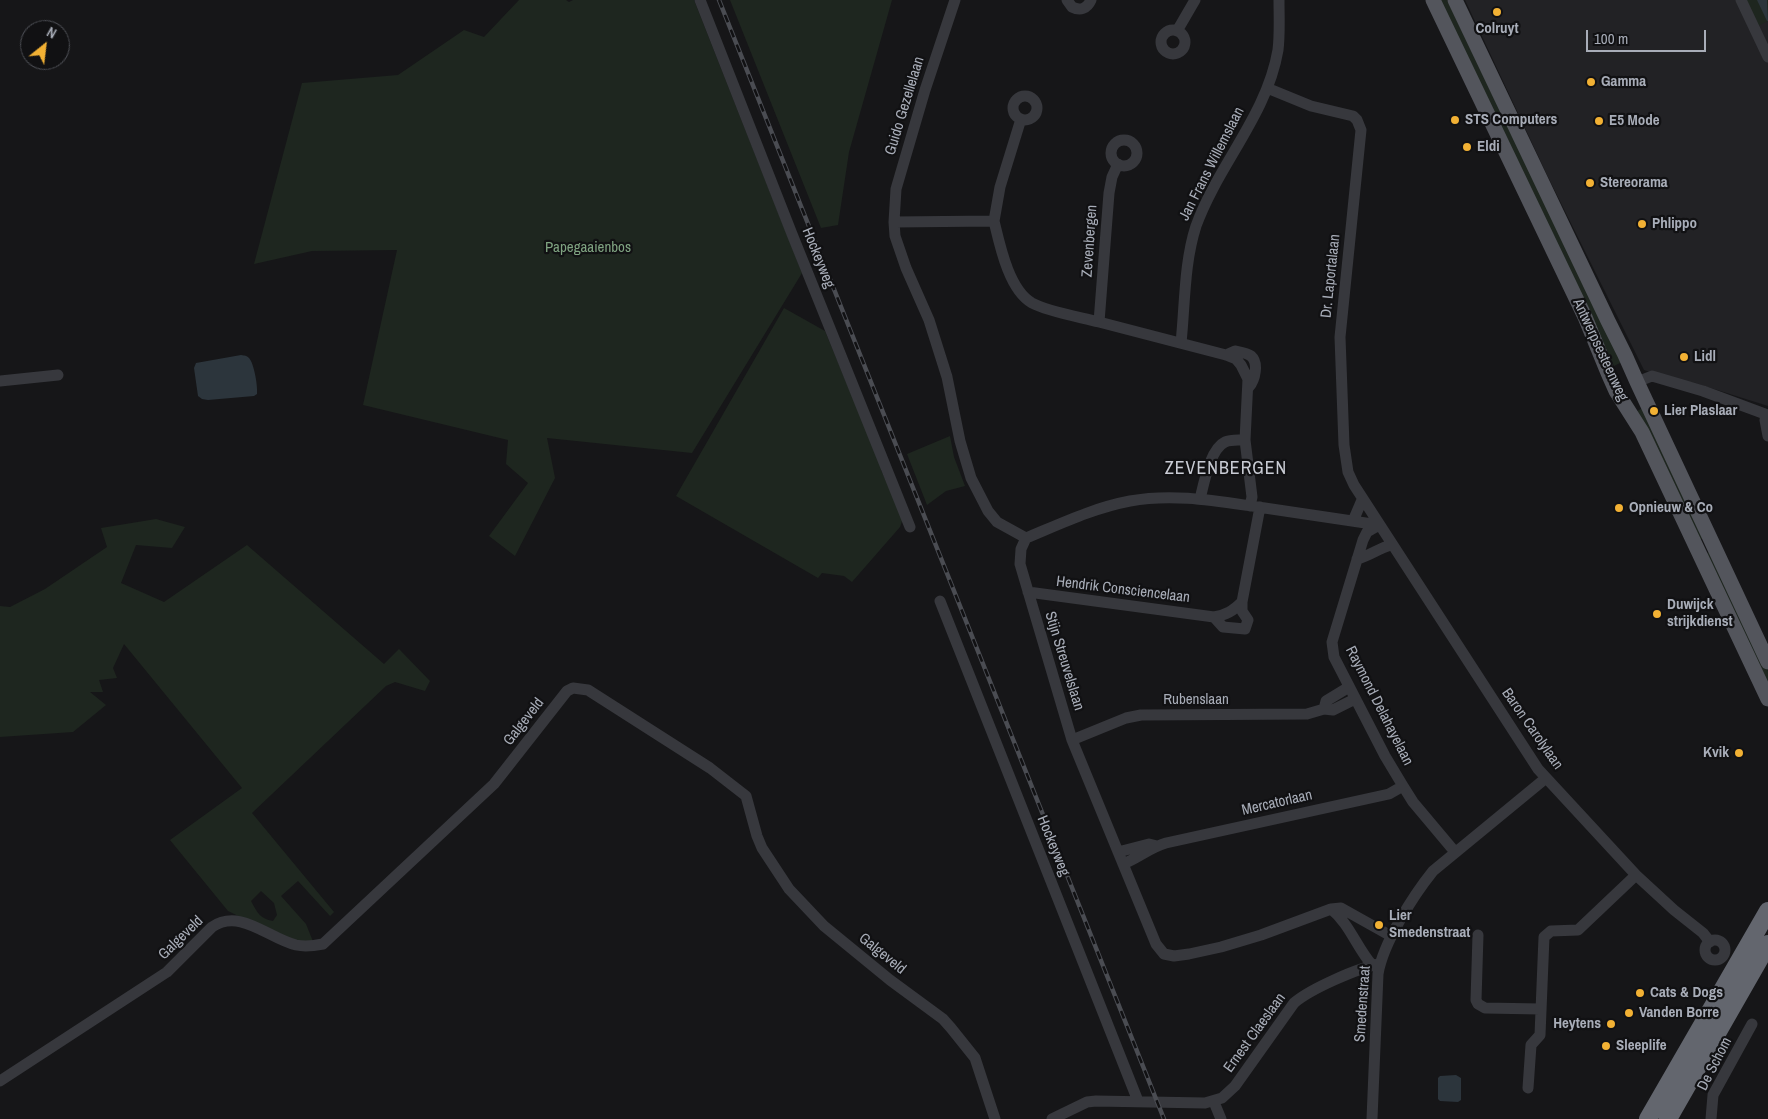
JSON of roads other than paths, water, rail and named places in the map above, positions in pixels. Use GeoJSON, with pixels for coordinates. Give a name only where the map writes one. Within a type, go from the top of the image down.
{"type":"FeatureCollection","features":[{"type":"Feature","properties":{"kind":"highway"},"geometry":{"type":"LineString","coordinates":[[1648,1119],[1768,911]]}},
{"type":"Feature","properties":{"kind":"highway"},"geometry":{"type":"LineString","coordinates":[[1668,1119],[1768,944]]}},
{"type":"Feature","properties":{"kind":"main road","name":"Antwerpsesteenweg"},"geometry":{"type":"LineString","coordinates":[[1433,0],[1584,317],[1616,391],[1642,432],[1768,699]]}},
{"type":"Feature","properties":{"kind":"main road","name":"Antwerpsesteenweg"},"geometry":{"type":"LineString","coordinates":[[1455,0],[1630,364],[1636,382],[1768,662]]}},
{"type":"Feature","properties":{"kind":"main road"},"geometry":{"type":"LineString","coordinates":[[1608,374],[1617,380],[1625,380],[1629,373],[1630,364]]}},
{"type":"Feature","properties":{"kind":"main road"},"geometry":{"type":"LineString","coordinates":[[1694,543],[1701,547],[1707,544],[1709,538]]}},
{"type":"Feature","properties":{"kind":"street","name":"Hockeyweg"},"geometry":{"type":"LineString","coordinates":[[700,0],[910,527]]}},
{"type":"Feature","properties":{"kind":"street","name":"Guido Gezellelaan"},"geometry":{"type":"LineString","coordinates":[[894,222],[896,189],[925,90],[955,0]]}},
{"type":"Feature","properties":{"kind":"street"},"geometry":{"type":"LineString","coordinates":[[1067,0],[1072,7],[1081,9],[1087,7],[1091,0]]}},
{"type":"Feature","properties":{"kind":"street"},"geometry":{"type":"LineString","coordinates":[[1177,31],[1195,0]]}},
{"type":"Feature","properties":{"kind":"street","name":"Jan Frans Willemslaan"},"geometry":{"type":"LineString","coordinates":[[1181,344],[1190,250],[1196,226],[1209,197],[1266,88],[1278,50],[1279,0]]}},
{"type":"Feature","properties":{"kind":"street"},"geometry":{"type":"LineString","coordinates":[[1741,0],[1768,58]]}},
{"type":"Feature","properties":{"kind":"street","name":"Dr. Laportalaan"},"geometry":{"type":"LineString","coordinates":[[1266,88],[1310,106],[1344,112],[1353,116],[1360,125],[1340,338],[1345,456],[1348,472],[1362,500],[1379,525]]}},
{"type":"Feature","properties":{"kind":"street"},"geometry":{"type":"LineString","coordinates":[[1021,119],[1000,186],[994,221],[998,241],[1013,283],[1023,297],[1033,304],[1236,359],[1246,373],[1248,388],[1245,440],[1255,507]]}},
{"type":"Feature","properties":{"kind":"street","name":"Zevenbergen"},"geometry":{"type":"LineString","coordinates":[[1099,322],[1109,193],[1112,177],[1118,164]]}},
{"type":"Feature","properties":{"kind":"street"},"geometry":{"type":"LineString","coordinates":[[994,221],[894,222],[899,252],[929,320],[947,377],[960,441],[971,478],[988,511],[997,522],[1026,538],[1084,513],[1122,503],[1166,497],[1200,499],[1379,525]]}},
{"type":"Feature","properties":{"kind":"street"},"geometry":{"type":"LineString","coordinates":[[0,381],[58,376]]}},
{"type":"Feature","properties":{"kind":"street"},"geometry":{"type":"LineString","coordinates":[[1636,382],[1652,376],[1703,391],[1768,416],[1765,420],[1768,436]]}},
{"type":"Feature","properties":{"kind":"street"},"geometry":{"type":"LineString","coordinates":[[1200,499],[1208,470],[1217,448],[1230,440],[1245,440]]}},
{"type":"Feature","properties":{"kind":"street"},"geometry":{"type":"LineString","coordinates":[[1353,522],[1362,500]]}},
{"type":"Feature","properties":{"kind":"street","name":"Hendrik Consciencelaan"},"geometry":{"type":"LineString","coordinates":[[1028,592],[1214,617],[1223,627],[1245,629],[1248,620],[1242,611],[1242,602],[1255,507]]}},
{"type":"Feature","properties":{"kind":"street","name":"Baron Carolylaan"},"geometry":{"type":"LineString","coordinates":[[1379,525],[1538,769],[1636,875],[1704,933],[1710,942]]}},
{"type":"Feature","properties":{"kind":"street","name":"Raymond Delahayelaan"},"geometry":{"type":"LineString","coordinates":[[1379,525],[1366,532],[1332,648],[1334,657],[1403,786],[1413,802],[1455,852]]}},
{"type":"Feature","properties":{"kind":"street","name":"Stijn Streuvelslaan"},"geometry":{"type":"LineString","coordinates":[[1026,538],[1021,549],[1020,564],[1072,740],[1156,944],[1164,954],[1174,956],[1221,947],[1261,936],[1331,909]]}},
{"type":"Feature","properties":{"kind":"street"},"geometry":{"type":"LineString","coordinates":[[1358,558],[1392,545]]}},
{"type":"Feature","properties":{"kind":"street","name":"Hockeyweg"},"geometry":{"type":"LineString","coordinates":[[940,601],[1138,1101]]}},
{"type":"Feature","properties":{"kind":"street"},"geometry":{"type":"LineString","coordinates":[[1214,617],[1232,612],[1242,602]]}},
{"type":"Feature","properties":{"kind":"street"},"geometry":{"type":"LineString","coordinates":[[1324,709],[1326,701],[1349,687]]}},
{"type":"Feature","properties":{"kind":"street","name":"Galgeveld"},"geometry":{"type":"LineString","coordinates":[[0,1081],[167,972],[212,927],[220,922],[232,920],[246,923],[295,945],[310,947],[322,944],[494,784],[567,692],[573,688],[588,690],[710,768],[746,796],[762,848],[789,889],[824,926],[951,1028],[975,1058],[995,1119]]}},
{"type":"Feature","properties":{"kind":"street","name":"Rubenslaan"},"geometry":{"type":"LineString","coordinates":[[1072,740],[1126,718],[1141,715],[1306,714],[1324,709],[1333,710],[1356,699]]}},
{"type":"Feature","properties":{"kind":"street","name":"Smedenstraat"},"geometry":{"type":"LineString","coordinates":[[1372,1119],[1376,965],[1423,883],[1433,871],[1546,778]]}},
{"type":"Feature","properties":{"kind":"street","name":"Mercatorlaan"},"geometry":{"type":"LineString","coordinates":[[1123,864],[1156,846],[1389,794],[1403,786]]}},
{"type":"Feature","properties":{"kind":"street","name":"Mercatorlaan"},"geometry":{"type":"LineString","coordinates":[[1118,852],[1150,844],[1156,846]]}},
{"type":"Feature","properties":{"kind":"street"},"geometry":{"type":"LineString","coordinates":[[1528,1088],[1531,1045],[1540,1035],[1544,937],[1551,931],[1578,930],[1636,875]]}},
{"type":"Feature","properties":{"kind":"street"},"geometry":{"type":"LineString","coordinates":[[1331,909],[1340,908],[1391,936]]}},
{"type":"Feature","properties":{"kind":"street"},"geometry":{"type":"LineString","coordinates":[[1331,909],[1340,916],[1356,943],[1376,965]]}},
{"type":"Feature","properties":{"kind":"street"},"geometry":{"type":"LineString","coordinates":[[1478,936],[1476,1000],[1478,1004],[1485,1008],[1540,1009]]}},
{"type":"Feature","properties":{"kind":"street","name":"Ernest Claeslaan"},"geometry":{"type":"LineString","coordinates":[[1214,1102],[1222,1098],[1235,1086],[1294,1003],[1303,995],[1376,965]]}},
{"type":"Feature","properties":{"kind":"street","name":"De Schom"},"geometry":{"type":"LineString","coordinates":[[1712,1119],[1713,1095],[1752,1024]]}},
{"type":"Feature","properties":{"kind":"street"},"geometry":{"type":"LineString","coordinates":[[1052,1119],[1087,1102],[1138,1101],[1214,1102],[1221,1119]]}},
{"type":"Feature","properties":{"kind":"railway"},"geometry":{"type":"LineString","coordinates":[[719,0],[1164,1119]]}},
{"type":"Feature","properties":{"kind":"place","name":"Colruyt"},"geometry":{"type":"Point","coordinates":[1497,12]}},
{"type":"Feature","properties":{"kind":"place","name":"Gamma"},"geometry":{"type":"Point","coordinates":[1591,82]}},
{"type":"Feature","properties":{"kind":"place","name":"STS Computers"},"geometry":{"type":"Point","coordinates":[1455,120]}},
{"type":"Feature","properties":{"kind":"place","name":"E5 Mode"},"geometry":{"type":"Point","coordinates":[1599,121]}},
{"type":"Feature","properties":{"kind":"place","name":"Eldi"},"geometry":{"type":"Point","coordinates":[1467,147]}},
{"type":"Feature","properties":{"kind":"place","name":"Stereorama"},"geometry":{"type":"Point","coordinates":[1590,183]}},
{"type":"Feature","properties":{"kind":"place","name":"Phlippo"},"geometry":{"type":"Point","coordinates":[1642,224]}},
{"type":"Feature","properties":{"kind":"place","name":"Lidl"},"geometry":{"type":"Point","coordinates":[1684,357]}},
{"type":"Feature","properties":{"kind":"place","name":"Lier Plaslaar"},"geometry":{"type":"Point","coordinates":[1654,411]}},
{"type":"Feature","properties":{"kind":"place","name":"Opnieuw & Co"},"geometry":{"type":"Point","coordinates":[1619,508]}},
{"type":"Feature","properties":{"kind":"place","name":"Duwijck strijkdienst"},"geometry":{"type":"Point","coordinates":[1657,614]}},
{"type":"Feature","properties":{"kind":"place","name":"Kvik"},"geometry":{"type":"Point","coordinates":[1739,753]}},
{"type":"Feature","properties":{"kind":"place","name":"Lier Smedenstraat"},"geometry":{"type":"Point","coordinates":[1379,925]}},
{"type":"Feature","properties":{"kind":"place","name":"Cats & Dogs"},"geometry":{"type":"Point","coordinates":[1640,993]}},
{"type":"Feature","properties":{"kind":"place","name":"Vanden Borre"},"geometry":{"type":"Point","coordinates":[1629,1013]}},
{"type":"Feature","properties":{"kind":"place","name":"Heytens"},"geometry":{"type":"Point","coordinates":[1611,1024]}},
{"type":"Feature","properties":{"kind":"place","name":"Sleeplife"},"geometry":{"type":"Point","coordinates":[1606,1046]}},
{"type":"Feature","properties":{"kind":"district","name":"ZEVENBERGEN"},"geometry":{"type":"Point","coordinates":[1226,469]}},
{"type":"Feature","properties":{"kind":"park label","name":"Papegaaienbos"},"geometry":{"type":"Point","coordinates":[588,248]}}]}
